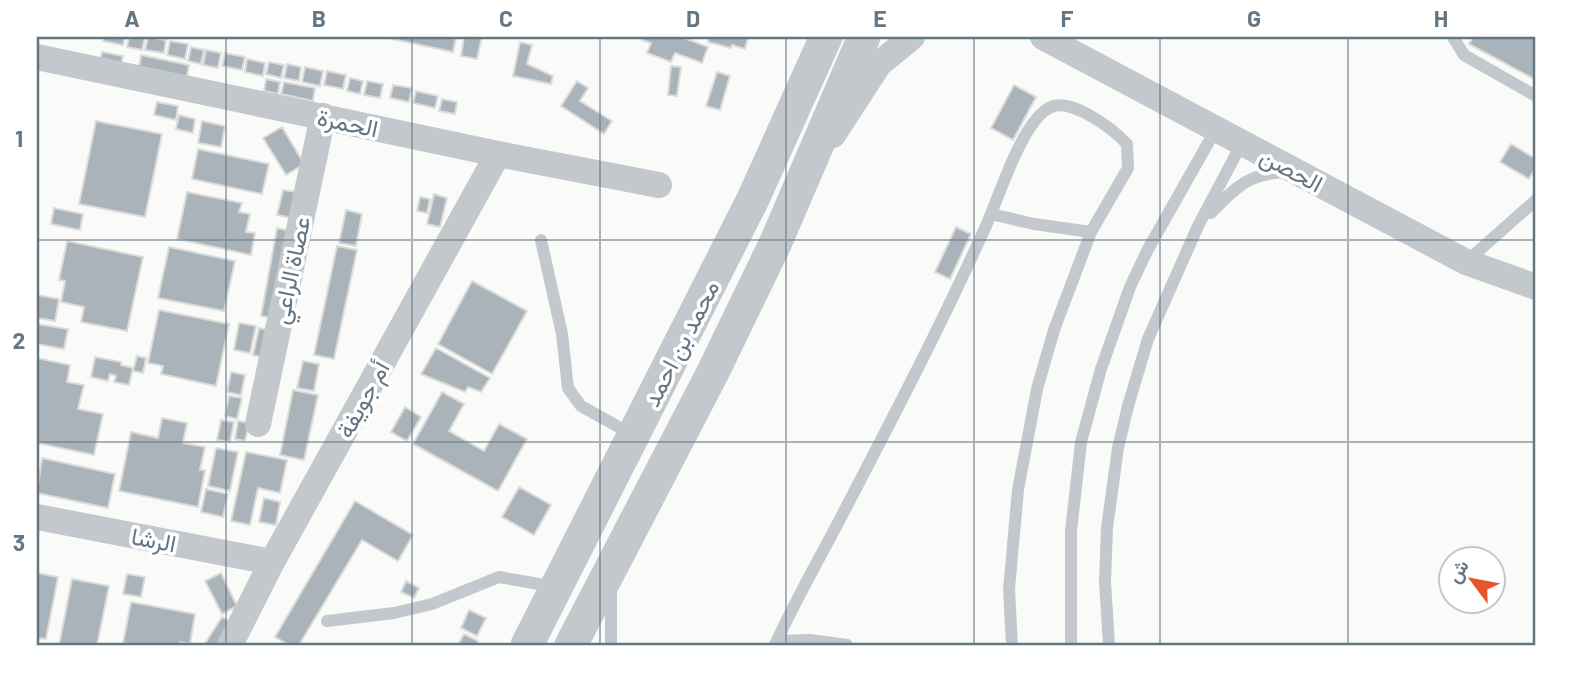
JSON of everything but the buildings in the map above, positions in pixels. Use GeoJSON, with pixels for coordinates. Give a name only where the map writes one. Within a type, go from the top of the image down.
{"type":"FeatureCollection","features":[{"type":"Feature","properties":{"kind":"street","name":"محمد بن احمد"},"geometry":{"type":"LineString","coordinates":[[527,645],[753,199],[826,37]]}},
{"type":"Feature","properties":{"kind":"street","name":"محمد بن احمد"},"geometry":{"type":"LineString","coordinates":[[571,645],[712,374],[806,177],[864,37]]}},
{"type":"Feature","properties":{"kind":"street"},"geometry":{"type":"LineString","coordinates":[[806,177],[879,64],[912,37]]}},
{"type":"Feature","properties":{"kind":"street","name":"الحصن"},"geometry":{"type":"LineString","coordinates":[[1041,39],[1466,262],[1536,287]]}},
{"type":"Feature","properties":{"kind":"street","name":"الحمرة"},"geometry":{"type":"LineString","coordinates":[[38,65],[323,116],[659,185]]}},
{"type":"Feature","properties":{"kind":"street","name":"عصاة الراعي"},"geometry":{"type":"LineString","coordinates":[[258,424],[323,116]]}},
{"type":"Feature","properties":{"kind":"street","name":"أم جويفة"},"geometry":{"type":"LineString","coordinates":[[230,645],[272,562],[498,154]]}},
{"type":"Feature","properties":{"kind":"street","name":"الرشا"},"geometry":{"type":"LineString","coordinates":[[37,517],[272,562]]}},
{"type":"Feature","properties":{"kind":"lane"},"geometry":{"type":"LineString","coordinates":[[1452,37],[1464,55],[1536,96]]}},
{"type":"Feature","properties":{"kind":"lane"},"geometry":{"type":"LineString","coordinates":[[776,643],[897,410],[991,215],[1025,135],[1050,107],[1062,105],[1081,111],[1114,131],[1127,144],[1128,168],[1091,232],[1054,330],[1037,389],[1018,490],[1010,577],[1012,645]]}},
{"type":"Feature","properties":{"kind":"lane"},"geometry":{"type":"LineString","coordinates":[[1071,645],[1071,531],[1081,442],[1101,369],[1130,287],[1147,251],[1216,129]]}},
{"type":"Feature","properties":{"kind":"lane"},"geometry":{"type":"LineString","coordinates":[[1109,645],[1105,582],[1107,528],[1118,448],[1148,339],[1198,226],[1242,143]]}},
{"type":"Feature","properties":{"kind":"lane"},"geometry":{"type":"LineString","coordinates":[[1198,226],[1244,181],[1276,173],[1289,172],[1305,176]]}},
{"type":"Feature","properties":{"kind":"lane"},"geometry":{"type":"LineString","coordinates":[[1466,262],[1536,200]]}},
{"type":"Feature","properties":{"kind":"lane"},"geometry":{"type":"LineString","coordinates":[[991,215],[1091,232]]}},
{"type":"Feature","properties":{"kind":"lane"},"geometry":{"type":"LineString","coordinates":[[541,240],[562,334],[568,388],[581,406],[633,435]]}},
{"type":"Feature","properties":{"kind":"lane"},"geometry":{"type":"LineString","coordinates":[[611,645],[612,568]]}},
{"type":"Feature","properties":{"kind":"lane"},"geometry":{"type":"LineString","coordinates":[[327,621],[394,613],[419,607],[499,578],[556,587]]}},
{"type":"Feature","properties":{"kind":"lane"},"geometry":{"type":"LineString","coordinates":[[776,643],[810,640],[847,645]]}}]}
